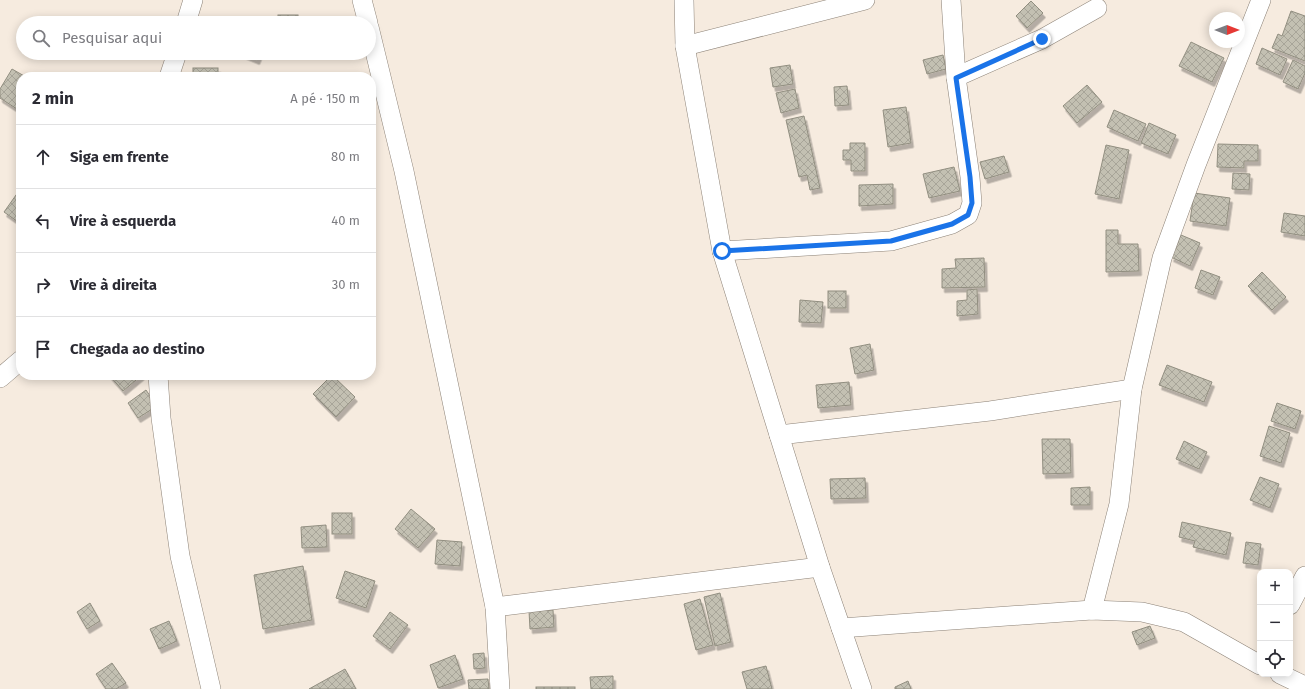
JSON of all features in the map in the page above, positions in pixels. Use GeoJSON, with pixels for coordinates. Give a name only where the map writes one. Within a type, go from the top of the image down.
{"type":"FeatureCollection","features":[{"type":"Feature","properties":{"kind":"street"},"geometry":{"type":"LineString","coordinates":[[188,16],[193,0]]}},
{"type":"Feature","properties":{"kind":"street"},"geometry":{"type":"LineString","coordinates":[[362,0],[366,16]]}},
{"type":"Feature","properties":{"kind":"street"},"geometry":{"type":"LineString","coordinates":[[684,0],[685,46],[722,251],[820,567],[862,689]]}},
{"type":"Feature","properties":{"kind":"street"},"geometry":{"type":"LineString","coordinates":[[685,46],[865,0]]}},
{"type":"Feature","properties":{"kind":"street"},"geometry":{"type":"LineString","coordinates":[[722,251],[891,241],[952,224],[968,215],[972,203],[970,177],[956,78],[951,0]]}},
{"type":"Feature","properties":{"kind":"street"},"geometry":{"type":"LineString","coordinates":[[1092,610],[1118,504],[1132,389],[1162,258],[1196,164],[1261,0]]}},
{"type":"Feature","properties":{"kind":"street"},"geometry":{"type":"LineString","coordinates":[[956,78],[1042,39],[1097,8]]}},
{"type":"Feature","properties":{"kind":"street"},"geometry":{"type":"LineString","coordinates":[[376,56],[404,171],[495,607],[500,689]]}},
{"type":"Feature","properties":{"kind":"street"},"geometry":{"type":"LineString","coordinates":[[171,72],[175,60]]}},
{"type":"Feature","properties":{"kind":"street"},"geometry":{"type":"LineString","coordinates":[[0,378],[16,364]]}},
{"type":"Feature","properties":{"kind":"street"},"geometry":{"type":"LineString","coordinates":[[158,380],[161,418],[180,556],[211,689]]}},
{"type":"Feature","properties":{"kind":"street"},"geometry":{"type":"LineString","coordinates":[[779,435],[990,411],[1132,389]]}},
{"type":"Feature","properties":{"kind":"street"},"geometry":{"type":"LineString","coordinates":[[495,607],[820,567]]}},
{"type":"Feature","properties":{"kind":"street"},"geometry":{"type":"LineString","coordinates":[[1293,599],[1305,576]]}},
{"type":"Feature","properties":{"kind":"street"},"geometry":{"type":"LineString","coordinates":[[841,628],[1092,610],[1142,612],[1184,622],[1257,659]]}},
{"type":"Feature","properties":{"kind":"street"},"geometry":{"type":"LineString","coordinates":[[1286,677],[1305,686]]}},
{"type":"Feature","properties":{"kind":"building"},"geometry":{"type":"Polygon","coordinates":[[[1031,1],[1043,13],[1027,28],[1016,16],[1031,1]]]}},
{"type":"Feature","properties":{"kind":"building"},"geometry":{"type":"Polygon","coordinates":[[[1291,11],[1305,16],[1305,61],[1272,48],[1278,34],[1282,36],[1291,11]]]}},
{"type":"Feature","properties":{"kind":"building"},"geometry":{"type":"Polygon","coordinates":[[[278,15],[298,15],[298,16],[278,15]]]}},
{"type":"Feature","properties":{"kind":"building"},"geometry":{"type":"Polygon","coordinates":[[[1191,42],[1224,58],[1212,82],[1179,66],[1191,42]]]}},
{"type":"Feature","properties":{"kind":"building"},"geometry":{"type":"Polygon","coordinates":[[[1262,48],[1287,59],[1280,75],[1256,64],[1262,48]]]}},
{"type":"Feature","properties":{"kind":"building"},"geometry":{"type":"Polygon","coordinates":[[[943,55],[946,69],[927,74],[923,60],[943,55]]]}},
{"type":"Feature","properties":{"kind":"building"},"geometry":{"type":"Polygon","coordinates":[[[1293,60],[1305,66],[1305,73],[1298,89],[1283,82],[1293,60]]]}},
{"type":"Feature","properties":{"kind":"building"},"geometry":{"type":"Polygon","coordinates":[[[790,65],[793,84],[773,87],[770,68],[790,65]]]}},
{"type":"Feature","properties":{"kind":"building"},"geometry":{"type":"Polygon","coordinates":[[[193,68],[218,68],[218,72],[193,72],[193,68]]]}},
{"type":"Feature","properties":{"kind":"building"},"geometry":{"type":"Polygon","coordinates":[[[12,69],[17,72],[16,72],[16,108],[0,98],[0,89],[12,69]]]}},
{"type":"Feature","properties":{"kind":"building"},"geometry":{"type":"Polygon","coordinates":[[[1087,85],[1102,102],[1077,123],[1063,106],[1087,85]]]}},
{"type":"Feature","properties":{"kind":"building"},"geometry":{"type":"Polygon","coordinates":[[[847,86],[849,105],[835,106],[834,87],[847,86]]]}},
{"type":"Feature","properties":{"kind":"building"},"geometry":{"type":"Polygon","coordinates":[[[795,89],[799,108],[781,113],[776,93],[795,89]]]}},
{"type":"Feature","properties":{"kind":"building"},"geometry":{"type":"Polygon","coordinates":[[[906,107],[911,143],[888,147],[883,110],[906,107]]]}},
{"type":"Feature","properties":{"kind":"building"},"geometry":{"type":"Polygon","coordinates":[[[1114,110],[1146,124],[1138,141],[1107,127],[1114,110]]]}},
{"type":"Feature","properties":{"kind":"building"},"geometry":{"type":"Polygon","coordinates":[[[804,116],[820,188],[810,190],[807,175],[799,177],[786,120],[804,116]]]}},
{"type":"Feature","properties":{"kind":"building"},"geometry":{"type":"Polygon","coordinates":[[[1149,123],[1176,135],[1168,154],[1141,143],[1149,123]]]}},
{"type":"Feature","properties":{"kind":"building"},"geometry":{"type":"Polygon","coordinates":[[[850,143],[865,143],[865,171],[851,171],[851,160],[843,160],[843,150],[850,150],[850,143]]]}},
{"type":"Feature","properties":{"kind":"building"},"geometry":{"type":"Polygon","coordinates":[[[1218,144],[1258,145],[1258,161],[1244,161],[1244,168],[1217,167],[1218,144]]]}},
{"type":"Feature","properties":{"kind":"building"},"geometry":{"type":"Polygon","coordinates":[[[1106,145],[1129,150],[1119,199],[1095,194],[1106,145]]]}},
{"type":"Feature","properties":{"kind":"building"},"geometry":{"type":"Polygon","coordinates":[[[1004,156],[1009,172],[985,179],[980,162],[1004,156]]]}},
{"type":"Feature","properties":{"kind":"building"},"geometry":{"type":"Polygon","coordinates":[[[954,167],[960,191],[929,198],[923,174],[954,167]]]}},
{"type":"Feature","properties":{"kind":"building"},"geometry":{"type":"Polygon","coordinates":[[[1233,173],[1250,174],[1249,190],[1232,189],[1233,173]]]}},
{"type":"Feature","properties":{"kind":"building"},"geometry":{"type":"Polygon","coordinates":[[[893,184],[893,204],[859,206],[859,185],[893,184]]]}},
{"type":"Feature","properties":{"kind":"building"},"geometry":{"type":"Polygon","coordinates":[[[1194,193],[1230,198],[1226,226],[1190,221],[1194,193]]]}},
{"type":"Feature","properties":{"kind":"building"},"geometry":{"type":"Polygon","coordinates":[[[16,195],[16,220],[4,212],[16,195]]]}},
{"type":"Feature","properties":{"kind":"building"},"geometry":{"type":"Polygon","coordinates":[[[1284,213],[1305,216],[1305,236],[1281,232],[1284,213]]]}},
{"type":"Feature","properties":{"kind":"building"},"geometry":{"type":"Polygon","coordinates":[[[1106,230],[1118,230],[1118,244],[1138,244],[1139,271],[1106,272],[1106,230]]]}},
{"type":"Feature","properties":{"kind":"building"},"geometry":{"type":"Polygon","coordinates":[[[1181,235],[1200,243],[1190,266],[1171,257],[1181,235]]]}},
{"type":"Feature","properties":{"kind":"building"},"geometry":{"type":"Polygon","coordinates":[[[984,258],[985,287],[942,288],[942,269],[956,268],[955,259],[984,258]]]}},
{"type":"Feature","properties":{"kind":"building"},"geometry":{"type":"Polygon","coordinates":[[[1201,270],[1220,277],[1213,295],[1195,288],[1201,270]]]}},
{"type":"Feature","properties":{"kind":"building"},"geometry":{"type":"Polygon","coordinates":[[[1262,272],[1286,297],[1272,310],[1248,286],[1262,272]]]}},
{"type":"Feature","properties":{"kind":"building"},"geometry":{"type":"Polygon","coordinates":[[[977,289],[978,314],[957,316],[957,301],[967,300],[967,290],[977,289]]]}},
{"type":"Feature","properties":{"kind":"building"},"geometry":{"type":"Polygon","coordinates":[[[828,291],[846,291],[846,308],[828,308],[828,291]]]}},
{"type":"Feature","properties":{"kind":"building"},"geometry":{"type":"Polygon","coordinates":[[[800,300],[823,302],[821,323],[799,322],[800,300]]]}},
{"type":"Feature","properties":{"kind":"building"},"geometry":{"type":"Polygon","coordinates":[[[870,344],[874,370],[855,374],[850,348],[870,344]]]}},
{"type":"Feature","properties":{"kind":"building"},"geometry":{"type":"Polygon","coordinates":[[[1167,365],[1212,382],[1204,402],[1159,385],[1167,365]]]}},
{"type":"Feature","properties":{"kind":"building"},"geometry":{"type":"Polygon","coordinates":[[[113,380],[136,380],[123,391],[113,380]]]}},
{"type":"Feature","properties":{"kind":"building"},"geometry":{"type":"Polygon","coordinates":[[[327,380],[337,380],[355,397],[336,417],[313,394],[327,380]]]}},
{"type":"Feature","properties":{"kind":"building"},"geometry":{"type":"Polygon","coordinates":[[[849,382],[851,405],[818,408],[816,385],[849,382]]]}},
{"type":"Feature","properties":{"kind":"building"},"geometry":{"type":"Polygon","coordinates":[[[146,390],[157,406],[138,418],[128,403],[146,390]]]}},
{"type":"Feature","properties":{"kind":"building"},"geometry":{"type":"Polygon","coordinates":[[[1277,403],[1301,411],[1295,429],[1271,421],[1277,403]]]}},
{"type":"Feature","properties":{"kind":"building"},"geometry":{"type":"Polygon","coordinates":[[[1269,426],[1290,433],[1281,463],[1260,456],[1269,426]]]}},
{"type":"Feature","properties":{"kind":"building"},"geometry":{"type":"Polygon","coordinates":[[[1042,439],[1070,439],[1071,473],[1043,474],[1042,439]]]}},
{"type":"Feature","properties":{"kind":"building"},"geometry":{"type":"Polygon","coordinates":[[[1184,441],[1207,452],[1199,469],[1176,459],[1184,441]]]}},
{"type":"Feature","properties":{"kind":"building"},"geometry":{"type":"Polygon","coordinates":[[[1260,477],[1279,484],[1270,508],[1250,500],[1260,477]]]}},
{"type":"Feature","properties":{"kind":"building"},"geometry":{"type":"Polygon","coordinates":[[[865,478],[866,498],[831,499],[830,479],[865,478]]]}},
{"type":"Feature","properties":{"kind":"building"},"geometry":{"type":"Polygon","coordinates":[[[1090,487],[1090,505],[1071,505],[1071,488],[1090,487]]]}},
{"type":"Feature","properties":{"kind":"building"},"geometry":{"type":"Polygon","coordinates":[[[411,509],[435,529],[418,548],[395,529],[411,509]]]}},
{"type":"Feature","properties":{"kind":"building"},"geometry":{"type":"Polygon","coordinates":[[[332,513],[352,513],[352,534],[332,534],[332,513]]]}},
{"type":"Feature","properties":{"kind":"building"},"geometry":{"type":"Polygon","coordinates":[[[1182,522],[1231,533],[1226,555],[1193,547],[1195,541],[1179,537],[1182,522]]]}},
{"type":"Feature","properties":{"kind":"building"},"geometry":{"type":"Polygon","coordinates":[[[326,525],[327,547],[302,548],[301,527],[326,525]]]}},
{"type":"Feature","properties":{"kind":"building"},"geometry":{"type":"Polygon","coordinates":[[[437,540],[462,542],[460,566],[435,564],[437,540]]]}},
{"type":"Feature","properties":{"kind":"building"},"geometry":{"type":"Polygon","coordinates":[[[1246,542],[1261,544],[1258,565],[1243,563],[1246,542]]]}},
{"type":"Feature","properties":{"kind":"building"},"geometry":{"type":"Polygon","coordinates":[[[303,566],[312,620],[263,629],[254,575],[303,566]]]}},
{"type":"Feature","properties":{"kind":"building"},"geometry":{"type":"Polygon","coordinates":[[[345,571],[375,581],[366,608],[336,598],[345,571]]]}},
{"type":"Feature","properties":{"kind":"building"},"geometry":{"type":"Polygon","coordinates":[[[720,593],[731,642],[715,646],[704,597],[720,593]]]}},
{"type":"Feature","properties":{"kind":"building"},"geometry":{"type":"Polygon","coordinates":[[[700,599],[713,645],[696,650],[684,604],[700,599]]]}},
{"type":"Feature","properties":{"kind":"building"},"geometry":{"type":"Polygon","coordinates":[[[90,603],[100,621],[87,629],[77,612],[90,603]]]}},
{"type":"Feature","properties":{"kind":"building"},"geometry":{"type":"Polygon","coordinates":[[[553,610],[554,627],[530,629],[529,611],[553,610]]]}},
{"type":"Feature","properties":{"kind":"building"},"geometry":{"type":"Polygon","coordinates":[[[390,612],[408,625],[390,649],[373,636],[390,612]]]}},
{"type":"Feature","properties":{"kind":"building"},"geometry":{"type":"Polygon","coordinates":[[[169,621],[177,641],[159,649],[150,629],[169,621]]]}},
{"type":"Feature","properties":{"kind":"building"},"geometry":{"type":"Polygon","coordinates":[[[1150,626],[1155,638],[1137,645],[1132,632],[1150,626]]]}},
{"type":"Feature","properties":{"kind":"building"},"geometry":{"type":"Polygon","coordinates":[[[484,653],[485,668],[474,669],[473,654],[484,653]]]}},
{"type":"Feature","properties":{"kind":"building"},"geometry":{"type":"Polygon","coordinates":[[[455,655],[463,679],[438,688],[430,665],[455,655]]]}},
{"type":"Feature","properties":{"kind":"building"},"geometry":{"type":"Polygon","coordinates":[[[112,663],[126,683],[116,689],[106,689],[96,674],[112,663]]]}},
{"type":"Feature","properties":{"kind":"building"},"geometry":{"type":"Polygon","coordinates":[[[766,666],[772,689],[747,689],[742,672],[766,666]]]}},
{"type":"Feature","properties":{"kind":"building"},"geometry":{"type":"Polygon","coordinates":[[[345,669],[356,689],[309,689],[345,669]]]}},
{"type":"Feature","properties":{"kind":"building"},"geometry":{"type":"Polygon","coordinates":[[[613,676],[613,689],[591,689],[590,677],[613,676]]]}},
{"type":"Feature","properties":{"kind":"building"},"geometry":{"type":"Polygon","coordinates":[[[488,679],[489,689],[469,689],[468,680],[488,679]]]}},
{"type":"Feature","properties":{"kind":"building"},"geometry":{"type":"Polygon","coordinates":[[[908,681],[911,689],[895,689],[895,687],[908,681]]]}},
{"type":"Feature","properties":{"kind":"building"},"geometry":{"type":"Polygon","coordinates":[[[536,687],[575,687],[575,689],[536,689],[536,687]]]}},
{"type":"Feature","properties":{"kind":"route"},"geometry":{"type":"LineString","coordinates":[[722,251],[891,241],[952,224],[968,215],[972,203],[970,177],[956,78],[1042,39]]}}]}
